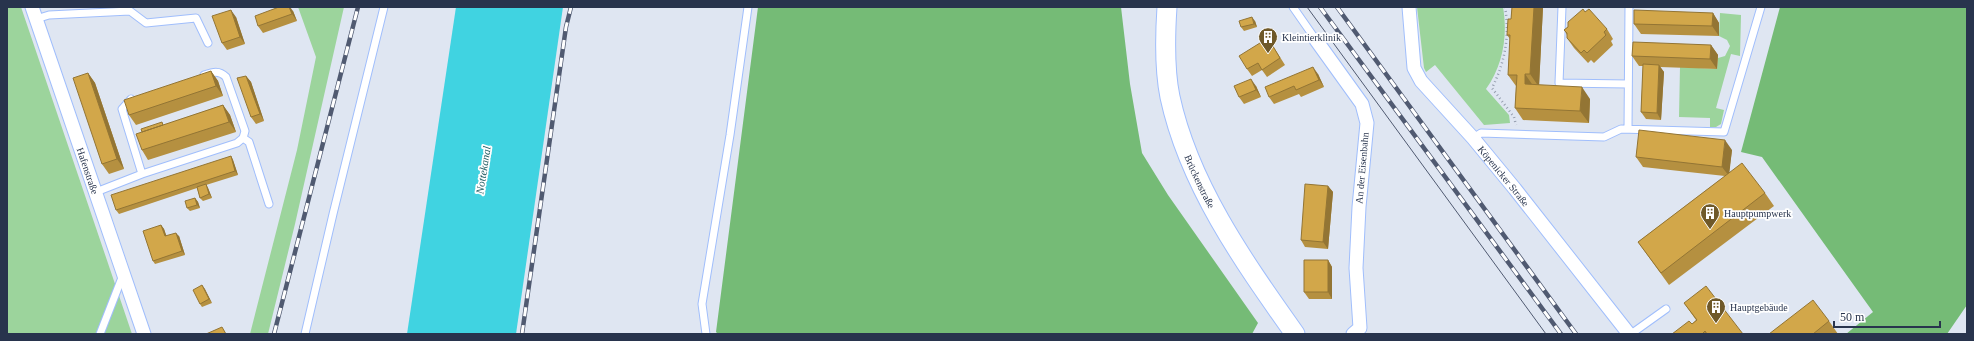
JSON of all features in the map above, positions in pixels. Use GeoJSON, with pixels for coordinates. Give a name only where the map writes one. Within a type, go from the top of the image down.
{"type":"FeatureCollection","features":[{"type":"Feature","properties":{"kind":"main road","name":"Brückenstraße"},"geometry":{"type":"LineString","coordinates":[[1167,7],[1165,43],[1166,69],[1170,97],[1180,135],[1195,173],[1215,211],[1260,283],[1295,334]]}},
{"type":"Feature","properties":{"kind":"street","name":"Köpenicker Straße"},"geometry":{"type":"LineString","coordinates":[[1409,7],[1414,68],[1421,81],[1473,138],[1516,189],[1630,334]]}},
{"type":"Feature","properties":{"kind":"street","name":"Hafenstraße"},"geometry":{"type":"LineString","coordinates":[[34,13],[144,334]]}},
{"type":"Feature","properties":{"kind":"street","name":"An der Eisenbahn"},"geometry":{"type":"LineString","coordinates":[[1316,40],[1362,104],[1367,123],[1359,207],[1357,260],[1358,332]]}},
{"type":"Feature","properties":{"kind":"lane"},"geometry":{"type":"LineString","coordinates":[[305,334],[384,7]]}},
{"type":"Feature","properties":{"kind":"lane"},"geometry":{"type":"LineString","coordinates":[[706,334],[702,304],[730,135],[748,7]]}},
{"type":"Feature","properties":{"kind":"lane","name":"An der Eisenbahn"},"geometry":{"type":"LineString","coordinates":[[1293,7],[1316,40]]}},
{"type":"Feature","properties":{"kind":"lane"},"geometry":{"type":"LineString","coordinates":[[1562,7],[1559,82],[1628,84]]}},
{"type":"Feature","properties":{"kind":"lane"},"geometry":{"type":"LineString","coordinates":[[1628,129],[1629,7]]}},
{"type":"Feature","properties":{"kind":"lane"},"geometry":{"type":"LineString","coordinates":[[1473,138],[1481,133],[1604,137],[1621,129],[1724,132],[1761,7]]}},
{"type":"Feature","properties":{"kind":"lane"},"geometry":{"type":"LineString","coordinates":[[34,13],[49,15],[130,11],[146,23],[196,18],[208,43]]}},
{"type":"Feature","properties":{"kind":"lane"},"geometry":{"type":"LineString","coordinates":[[96,192],[142,174],[237,143],[243,138],[245,131],[226,77],[222,73],[216,71],[193,78]]}},
{"type":"Feature","properties":{"kind":"lane"},"geometry":{"type":"LineString","coordinates":[[140,96],[132,98],[122,109],[142,174]]}},
{"type":"Feature","properties":{"kind":"lane"},"geometry":{"type":"LineString","coordinates":[[243,138],[249,142],[269,204]]}},
{"type":"Feature","properties":{"kind":"lane"},"geometry":{"type":"LineString","coordinates":[[100,334],[124,273]]}},
{"type":"Feature","properties":{"kind":"lane"},"geometry":{"type":"LineString","coordinates":[[1630,334],[1666,309]]}},
{"type":"Feature","properties":{"kind":"path"},"geometry":{"type":"LineString","coordinates":[[1505,7],[1507,18],[1506,51],[1503,63],[1492,88],[1514,117],[1516,134]]}},
{"type":"Feature","properties":{"kind":"green space"},"geometry":{"type":"Polygon","coordinates":[[[7,7],[21,7],[132,334],[7,334],[7,7]]]}},
{"type":"Feature","properties":{"kind":"green space"},"geometry":{"type":"Polygon","coordinates":[[[298,7],[344,7],[295,224],[268,334],[250,334],[297,150],[316,57],[298,7]]]}},
{"type":"Feature","properties":{"kind":"green space"},"geometry":{"type":"Polygon","coordinates":[[[758,7],[1121,7],[1130,84],[1142,153],[1168,195],[1258,323],[1252,334],[718,334],[716,332],[758,7]]]}},
{"type":"Feature","properties":{"kind":"green space"},"geometry":{"type":"Polygon","coordinates":[[[1417,7],[1503,7],[1505,29],[1503,50],[1497,70],[1486,89],[1509,115],[1510,123],[1484,125],[1435,65],[1426,72],[1424,68],[1417,7]]]}},
{"type":"Feature","properties":{"kind":"green space"},"geometry":{"type":"Polygon","coordinates":[[[1780,7],[1967,7],[1967,305],[1947,334],[1846,334],[1873,312],[1762,157],[1741,152],[1780,7]]]}},
{"type":"Feature","properties":{"kind":"green space"},"geometry":{"type":"Polygon","coordinates":[[[1720,13],[1741,15],[1740,56],[1731,54],[1716,108],[1724,110],[1721,124],[1716,127],[1710,127],[1710,118],[1679,117],[1680,67],[1717,69],[1718,58],[1725,56],[1730,46],[1727,40],[1719,36],[1720,13]]]}},
{"type":"Feature","properties":{"kind":"water","name":"Nottekanal"},"geometry":{"type":"Polygon","coordinates":[[[456,7],[563,7],[516,334],[407,334],[456,7]]]}},
{"type":"Feature","properties":{"kind":"building"},"geometry":{"type":"Polygon","coordinates":[[[279,7],[289,7],[292,14],[258,26],[255,16],[279,7]]]}},
{"type":"Feature","properties":{"kind":"building"},"geometry":{"type":"Polygon","coordinates":[[[1512,7],[1534,7],[1530,74],[1525,74],[1525,84],[1582,87],[1580,111],[1515,108],[1517,75],[1508,75],[1510,35],[1507,35],[1508,19],[1511,19],[1512,7]]]}},
{"type":"Feature","properties":{"kind":"building"},"geometry":{"type":"Polygon","coordinates":[[[1583,9],[1585,12],[1589,9],[1607,29],[1604,32],[1606,35],[1587,53],[1584,50],[1581,53],[1567,38],[1567,33],[1564,30],[1568,27],[1568,22],[1583,9]]]}},
{"type":"Feature","properties":{"kind":"building"},"geometry":{"type":"Polygon","coordinates":[[[231,10],[240,37],[222,43],[212,16],[231,10]]]}},
{"type":"Feature","properties":{"kind":"building"},"geometry":{"type":"Polygon","coordinates":[[[1634,10],[1713,13],[1712,26],[1634,24],[1634,10]]]}},
{"type":"Feature","properties":{"kind":"building"},"geometry":{"type":"Polygon","coordinates":[[[1252,17],[1254,24],[1241,27],[1239,21],[1252,17]]]}},
{"type":"Feature","properties":{"kind":"building"},"geometry":{"type":"Polygon","coordinates":[[[1268,38],[1280,58],[1262,70],[1258,63],[1247,69],[1239,56],[1268,38]]]}},
{"type":"Feature","properties":{"kind":"building"},"geometry":{"type":"Polygon","coordinates":[[[1633,42],[1711,45],[1710,59],[1632,56],[1633,42]]]}},
{"type":"Feature","properties":{"kind":"building"},"geometry":{"type":"Polygon","coordinates":[[[1643,64],[1659,65],[1657,113],[1641,112],[1643,64]]]}},
{"type":"Feature","properties":{"kind":"building"},"geometry":{"type":"Polygon","coordinates":[[[1313,67],[1319,80],[1296,90],[1294,86],[1269,97],[1265,87],[1313,67]]]}},
{"type":"Feature","properties":{"kind":"building"},"geometry":{"type":"Polygon","coordinates":[[[211,71],[216,86],[129,115],[124,100],[211,71]]]}},
{"type":"Feature","properties":{"kind":"building"},"geometry":{"type":"Polygon","coordinates":[[[88,73],[117,159],[102,164],[73,78],[88,73]]]}},
{"type":"Feature","properties":{"kind":"building"},"geometry":{"type":"Polygon","coordinates":[[[246,76],[260,114],[251,117],[237,78],[246,76]]]}},
{"type":"Feature","properties":{"kind":"building"},"geometry":{"type":"Polygon","coordinates":[[[1251,79],[1256,90],[1239,97],[1234,86],[1251,79]]]}},
{"type":"Feature","properties":{"kind":"building"},"geometry":{"type":"Polygon","coordinates":[[[223,105],[229,122],[142,150],[136,134],[223,105]]]}},
{"type":"Feature","properties":{"kind":"building"},"geometry":{"type":"Polygon","coordinates":[[[162,122],[163,125],[142,132],[141,129],[162,122]]]}},
{"type":"Feature","properties":{"kind":"building"},"geometry":{"type":"Polygon","coordinates":[[[1639,130],[1725,140],[1722,167],[1636,157],[1639,130]]]}},
{"type":"Feature","properties":{"kind":"building"},"geometry":{"type":"Polygon","coordinates":[[[231,156],[235,171],[116,210],[111,195],[231,156]]]}},
{"type":"Feature","properties":{"kind":"building","name":"Hauptpumpwerk"},"geometry":{"type":"Polygon","coordinates":[[[1742,163],[1765,193],[1661,273],[1638,242],[1742,163]]]}},
{"type":"Feature","properties":{"kind":"building"},"geometry":{"type":"Polygon","coordinates":[[[206,184],[209,194],[200,198],[197,187],[206,184]]]}},
{"type":"Feature","properties":{"kind":"building"},"geometry":{"type":"Polygon","coordinates":[[[1305,184],[1328,186],[1323,242],[1301,240],[1305,184]]]}},
{"type":"Feature","properties":{"kind":"building"},"geometry":{"type":"Polygon","coordinates":[[[195,198],[197,205],[187,208],[185,201],[195,198]]]}},
{"type":"Feature","properties":{"kind":"building"},"geometry":{"type":"Polygon","coordinates":[[[161,225],[165,236],[176,233],[182,251],[153,261],[143,231],[161,225]]]}},
{"type":"Feature","properties":{"kind":"building"},"geometry":{"type":"Polygon","coordinates":[[[1304,260],[1328,260],[1328,292],[1304,292],[1304,260]]]}},
{"type":"Feature","properties":{"kind":"building"},"geometry":{"type":"Polygon","coordinates":[[[202,285],[209,299],[200,304],[193,290],[202,285]]]}},
{"type":"Feature","properties":{"kind":"building"},"geometry":{"type":"Polygon","coordinates":[[[1706,286],[1743,334],[1707,334],[1705,331],[1702,334],[1672,334],[1689,321],[1692,324],[1697,320],[1684,303],[1706,286]]]}},
{"type":"Feature","properties":{"kind":"building"},"geometry":{"type":"Polygon","coordinates":[[[1813,300],[1829,321],[1813,334],[1769,334],[1813,300]]]}},
{"type":"Feature","properties":{"kind":"building"},"geometry":{"type":"Polygon","coordinates":[[[222,327],[226,334],[206,334],[222,327]]]}},
{"type":"Feature","properties":{"kind":"tram line"},"geometry":{"type":"LineString","coordinates":[[1307,7],[1546,334]]}},
{"type":"Feature","properties":{"kind":"railway"},"geometry":{"type":"LineString","coordinates":[[274,334],[358,7]]}},
{"type":"Feature","properties":{"kind":"railway"},"geometry":{"type":"LineString","coordinates":[[522,334],[566,27],[571,7]]}},
{"type":"Feature","properties":{"kind":"railway"},"geometry":{"type":"LineString","coordinates":[[1320,7],[1561,334]]}},
{"type":"Feature","properties":{"kind":"railway"},"geometry":{"type":"LineString","coordinates":[[1337,7],[1576,334]]}},
{"type":"Feature","properties":{"kind":"place","name":"Kleintierklinik"},"geometry":{"type":"Point","coordinates":[1268,54]}},
{"type":"Feature","properties":{"kind":"place","name":"Hauptpumpwerk"},"geometry":{"type":"Point","coordinates":[1710,230]}},
{"type":"Feature","properties":{"kind":"place","name":"Hauptgebäude"},"geometry":{"type":"Point","coordinates":[1716,324]}}]}
